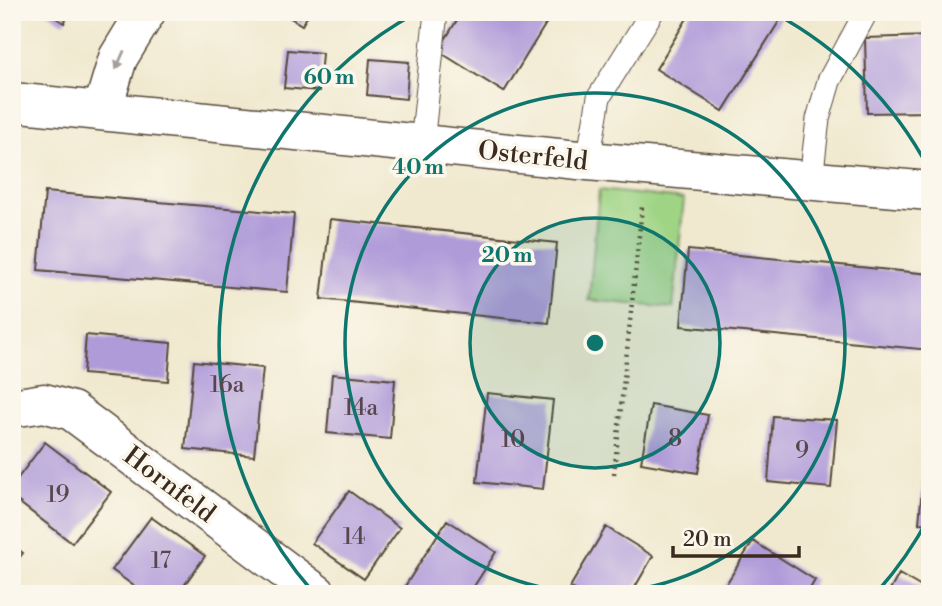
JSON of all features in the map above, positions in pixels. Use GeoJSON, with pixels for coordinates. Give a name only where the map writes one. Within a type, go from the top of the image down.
{"type":"FeatureCollection","features":[{"type":"Feature","properties":{"kind":"street"},"geometry":{"type":"LineString","coordinates":[[102,111],[118,58],[146,12]]}},
{"type":"Feature","properties":{"kind":"street","name":"Osterfeld"},"geometry":{"type":"LineString","coordinates":[[12,102],[647,166],[930,191]]}},
{"type":"Feature","properties":{"kind":"street","name":"Hornfeld"},"geometry":{"type":"LineString","coordinates":[[12,408],[44,404],[72,411],[317,594]]}},
{"type":"Feature","properties":{"kind":"lane"},"geometry":{"type":"LineString","coordinates":[[422,144],[436,12]]}},
{"type":"Feature","properties":{"kind":"lane"},"geometry":{"type":"LineString","coordinates":[[588,160],[599,97],[652,12]]}},
{"type":"Feature","properties":{"kind":"lane"},"geometry":{"type":"LineString","coordinates":[[811,180],[818,119],[829,81],[866,12]]}},
{"type":"Feature","properties":{"kind":"path"},"geometry":{"type":"LineString","coordinates":[[614,474],[647,166]]}},
{"type":"Feature","properties":{"kind":"green space"},"geometry":{"type":"Polygon","coordinates":[[[599,190],[684,199],[673,308],[589,300],[599,190]]]}},
{"type":"Feature","properties":{"kind":"building"},"geometry":{"type":"Polygon","coordinates":[[[47,12],[70,12],[64,23],[47,12]]]}},
{"type":"Feature","properties":{"kind":"building"},"geometry":{"type":"Polygon","coordinates":[[[281,12],[310,12],[302,25],[281,12]]]}},
{"type":"Feature","properties":{"kind":"building"},"geometry":{"type":"Polygon","coordinates":[[[462,12],[553,12],[504,92],[438,51],[462,12]]]}},
{"type":"Feature","properties":{"kind":"building"},"geometry":{"type":"Polygon","coordinates":[[[691,12],[785,12],[723,111],[656,69],[691,12]]]}},
{"type":"Feature","properties":{"kind":"building"},"geometry":{"type":"Polygon","coordinates":[[[930,36],[930,112],[867,113],[865,38],[930,36]]]}},
{"type":"Feature","properties":{"kind":"building"},"geometry":{"type":"Polygon","coordinates":[[[288,50],[322,53],[319,91],[284,88],[288,50]]]}},
{"type":"Feature","properties":{"kind":"building"},"geometry":{"type":"Polygon","coordinates":[[[370,59],[409,62],[406,99],[367,95],[370,59]]]}},
{"type":"Feature","properties":{"kind":"building"},"geometry":{"type":"Polygon","coordinates":[[[45,192],[294,214],[287,292],[38,270],[45,192]]]}},
{"type":"Feature","properties":{"kind":"building"},"geometry":{"type":"Polygon","coordinates":[[[330,219],[557,243],[549,323],[321,299],[330,219]]]}},
{"type":"Feature","properties":{"kind":"building"},"geometry":{"type":"Polygon","coordinates":[[[688,250],[930,274],[930,350],[681,326],[688,250]]]}},
{"type":"Feature","properties":{"kind":"building"},"geometry":{"type":"Polygon","coordinates":[[[86,335],[171,343],[168,381],[83,374],[86,335]]]}},
{"type":"Feature","properties":{"kind":"building"},"geometry":{"type":"Polygon","coordinates":[[[194,361],[263,368],[254,456],[185,449],[194,361]]]}},
{"type":"Feature","properties":{"kind":"building"},"geometry":{"type":"Polygon","coordinates":[[[332,374],[395,380],[390,439],[327,433],[332,374]]]}},
{"type":"Feature","properties":{"kind":"building"},"geometry":{"type":"Polygon","coordinates":[[[487,393],[553,400],[543,489],[477,482],[487,393]]]}},
{"type":"Feature","properties":{"kind":"building"},"geometry":{"type":"Polygon","coordinates":[[[651,405],[708,415],[698,473],[641,463],[651,405]]]}},
{"type":"Feature","properties":{"kind":"building"},"geometry":{"type":"Polygon","coordinates":[[[773,416],[837,420],[831,488],[768,482],[773,416]]]}},
{"type":"Feature","properties":{"kind":"building"},"geometry":{"type":"Polygon","coordinates":[[[45,442],[111,492],[72,543],[12,497],[12,486],[45,442]]]}},
{"type":"Feature","properties":{"kind":"building"},"geometry":{"type":"Polygon","coordinates":[[[925,454],[930,454],[930,524],[919,523],[925,454]]]}},
{"type":"Feature","properties":{"kind":"building"},"geometry":{"type":"Polygon","coordinates":[[[349,491],[400,528],[364,579],[312,543],[349,491]]]}},
{"type":"Feature","properties":{"kind":"building"},"geometry":{"type":"Polygon","coordinates":[[[151,517],[205,556],[178,594],[145,594],[112,570],[151,517]]]}},
{"type":"Feature","properties":{"kind":"building"},"geometry":{"type":"Polygon","coordinates":[[[447,520],[496,552],[469,594],[400,594],[447,520]]]}},
{"type":"Feature","properties":{"kind":"building"},"geometry":{"type":"Polygon","coordinates":[[[606,527],[653,556],[631,594],[581,594],[570,587],[606,527]]]}},
{"type":"Feature","properties":{"kind":"building"},"geometry":{"type":"Polygon","coordinates":[[[753,541],[815,580],[807,594],[720,594],[753,541]]]}},
{"type":"Feature","properties":{"kind":"building"},"geometry":{"type":"Polygon","coordinates":[[[12,545],[23,553],[12,567],[12,545]]]}},
{"type":"Feature","properties":{"kind":"building"},"geometry":{"type":"Polygon","coordinates":[[[899,574],[930,592],[930,594],[888,594],[899,574]]]}}]}
